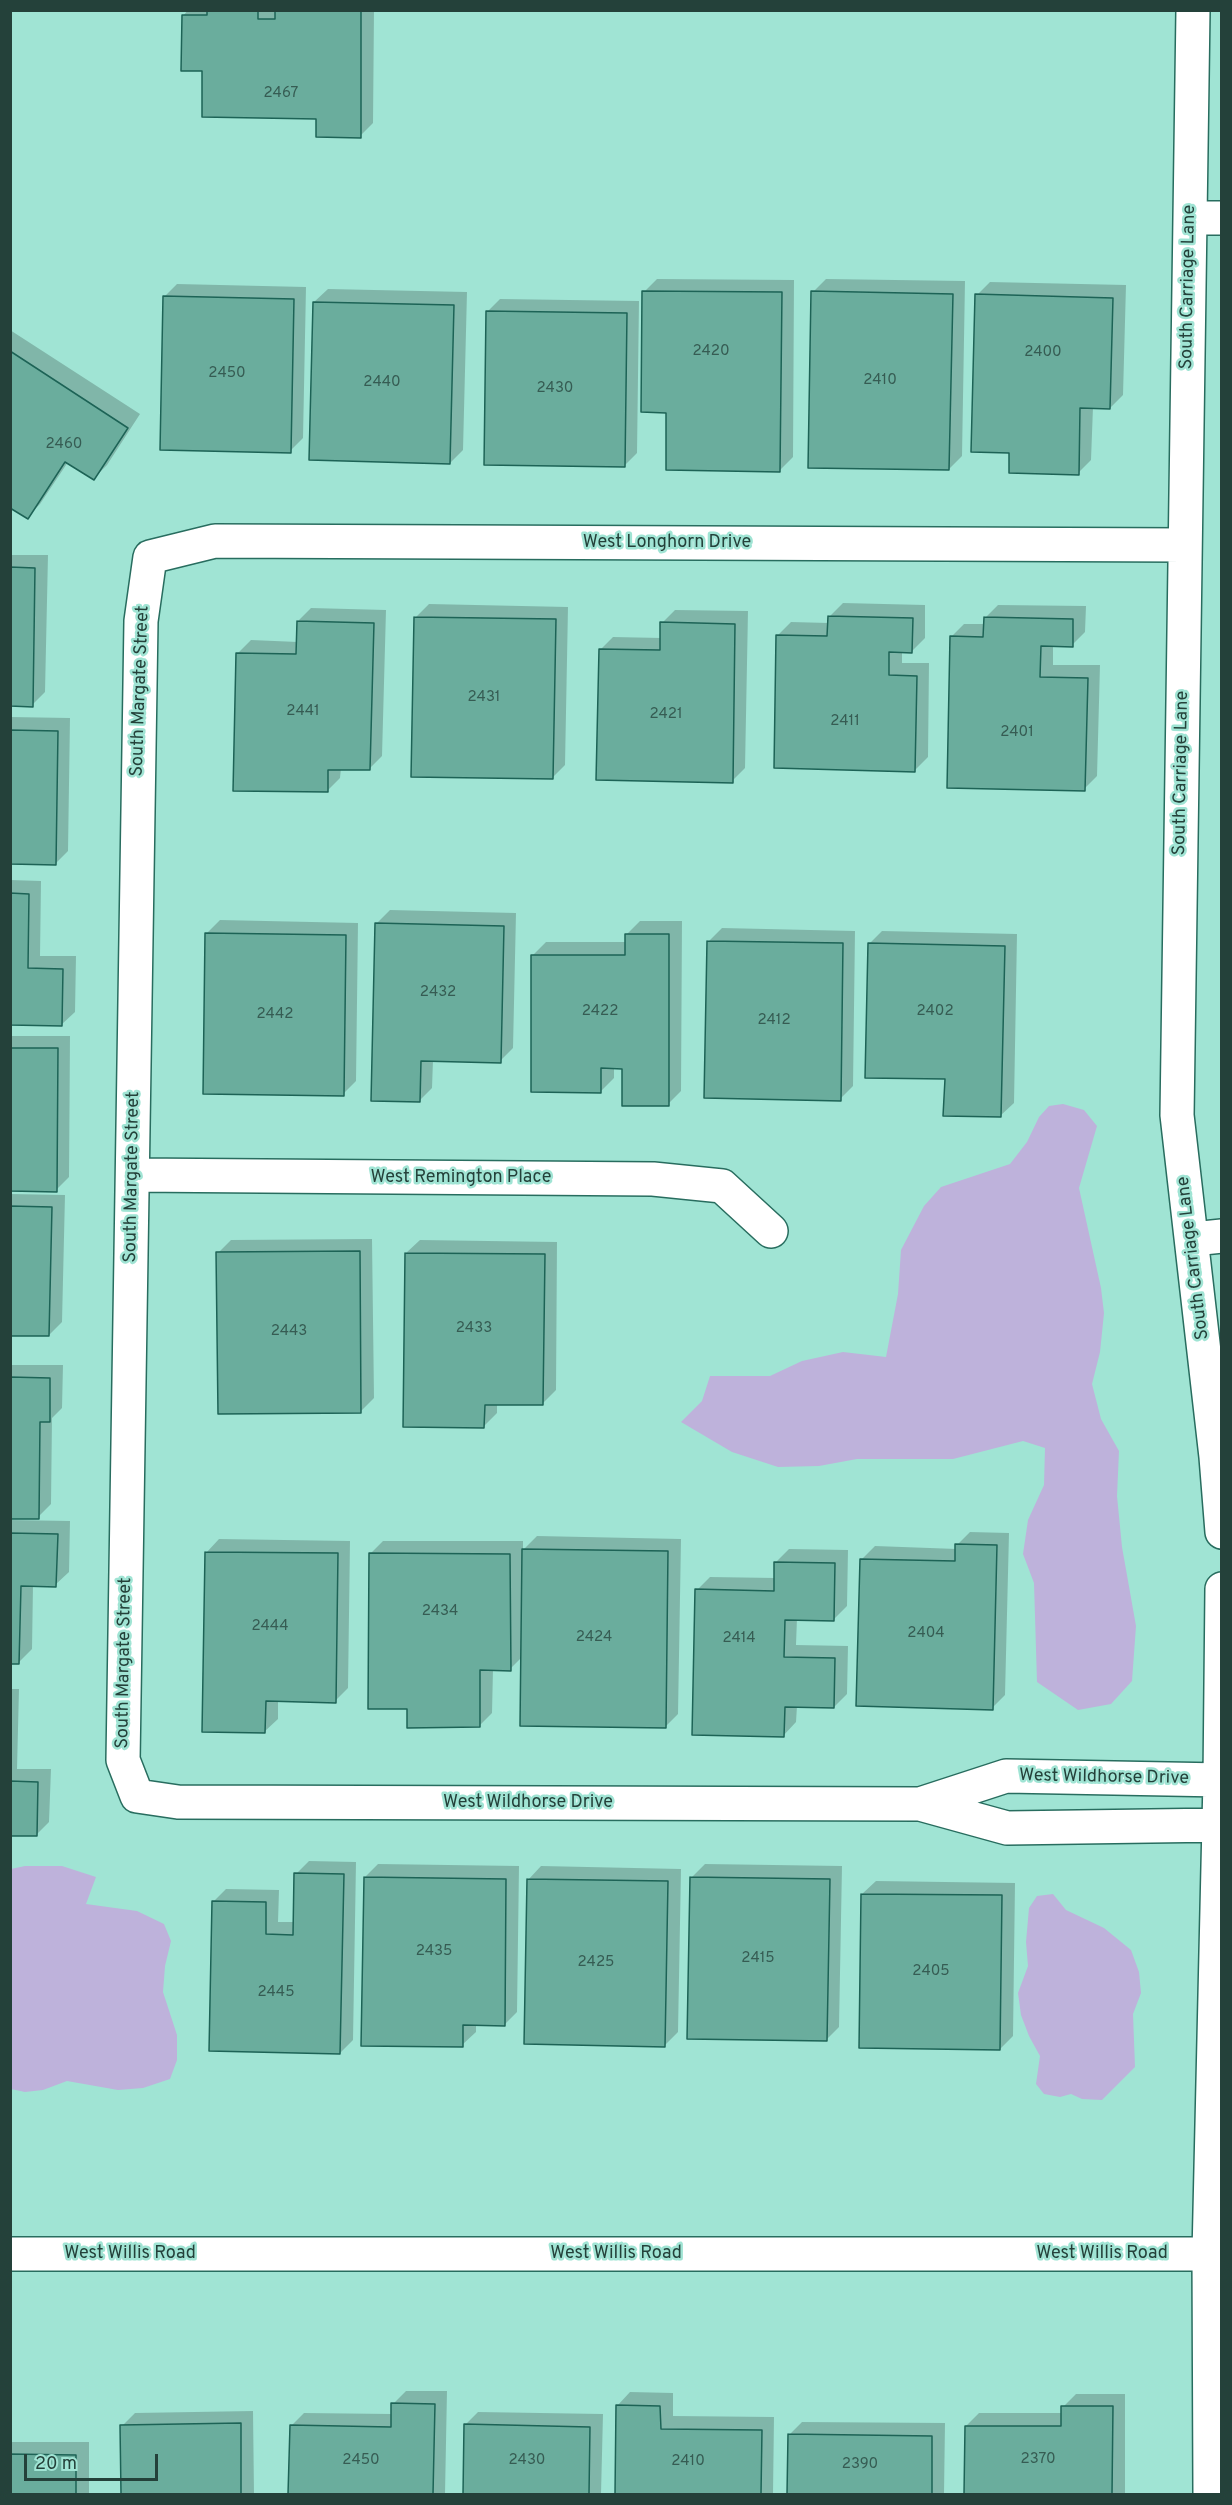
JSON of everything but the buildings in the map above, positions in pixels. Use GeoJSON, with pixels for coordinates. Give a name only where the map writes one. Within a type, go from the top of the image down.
{"type":"FeatureCollection","features":[{"type":"Feature","properties":{"kind":"street","name":"South Carriage Lane"},"geometry":{"type":"LineString","coordinates":[[1193,10],[1206,218],[1185,545],[1177,1115],[1207,1237],[1221,1532]]}},
{"type":"Feature","properties":{"kind":"street","name":"West Longhorn Drive"},"geometry":{"type":"LineString","coordinates":[[150,557],[214,542],[1185,545]]}},
{"type":"Feature","properties":{"kind":"street","name":"South Margate Street"},"geometry":{"type":"LineString","coordinates":[[137,1796],[123,1760],[141,621],[150,557]]}},
{"type":"Feature","properties":{"kind":"street","name":"West Remington Place"},"geometry":{"type":"LineString","coordinates":[[133,1175],[653,1179],[722,1186],[771,1231]]}},
{"type":"Feature","properties":{"kind":"street"},"geometry":{"type":"LineString","coordinates":[[1210,2494],[1221,1780],[1221,1589]]}},
{"type":"Feature","properties":{"kind":"street","name":"West Wildhorse Drive"},"geometry":{"type":"LineString","coordinates":[[920,1804],[1006,1776],[1221,1780]]}},
{"type":"Feature","properties":{"kind":"street","name":"West Wildhorse Drive"},"geometry":{"type":"LineString","coordinates":[[137,1796],[190,1802],[920,1804],[1007,1828],[1220,1825]]}},
{"type":"Feature","properties":{"kind":"street","name":"West Willis Road"},"geometry":{"type":"LineString","coordinates":[[10,2254],[1215,2254]]}},
{"type":"Feature","properties":{"kind":"shaded area"},"geometry":{"type":"Polygon","coordinates":[[[1063,1104],[1084,1110],[1097,1126],[1079,1188],[1101,1288],[1104,1313],[1100,1352],[1092,1384],[1101,1419],[1119,1451],[1117,1496],[1122,1547],[1136,1626],[1132,1681],[1111,1704],[1078,1710],[1037,1682],[1034,1583],[1023,1554],[1028,1520],[1044,1485],[1045,1448],[1023,1441],[953,1459],[857,1459],[819,1466],[778,1467],[732,1452],[681,1422],[702,1401],[710,1376],[770,1376],[802,1361],[843,1352],[886,1357],[898,1294],[901,1250],[924,1206],[941,1187],[1010,1164],[1027,1142],[1039,1117],[1049,1106],[1063,1104]]]}},
{"type":"Feature","properties":{"kind":"shaded area"},"geometry":{"type":"Polygon","coordinates":[[[25,1866],[62,1866],[96,1877],[86,1904],[137,1911],[164,1924],[171,1941],[165,1966],[163,1992],[177,2035],[177,2060],[170,2079],[143,2088],[118,2090],[67,2081],[43,2090],[25,2092],[11,2089],[11,1869],[25,1866]]]}},
{"type":"Feature","properties":{"kind":"shaded area"},"geometry":{"type":"Polygon","coordinates":[[[1053,1894],[1066,1910],[1104,1928],[1131,1950],[1139,1972],[1141,1993],[1133,2014],[1135,2067],[1102,2100],[1082,2099],[1071,2094],[1060,2097],[1044,2094],[1036,2084],[1040,2056],[1021,2015],[1018,1993],[1028,1966],[1026,1942],[1029,1908],[1037,1896],[1053,1894]]]}}]}
